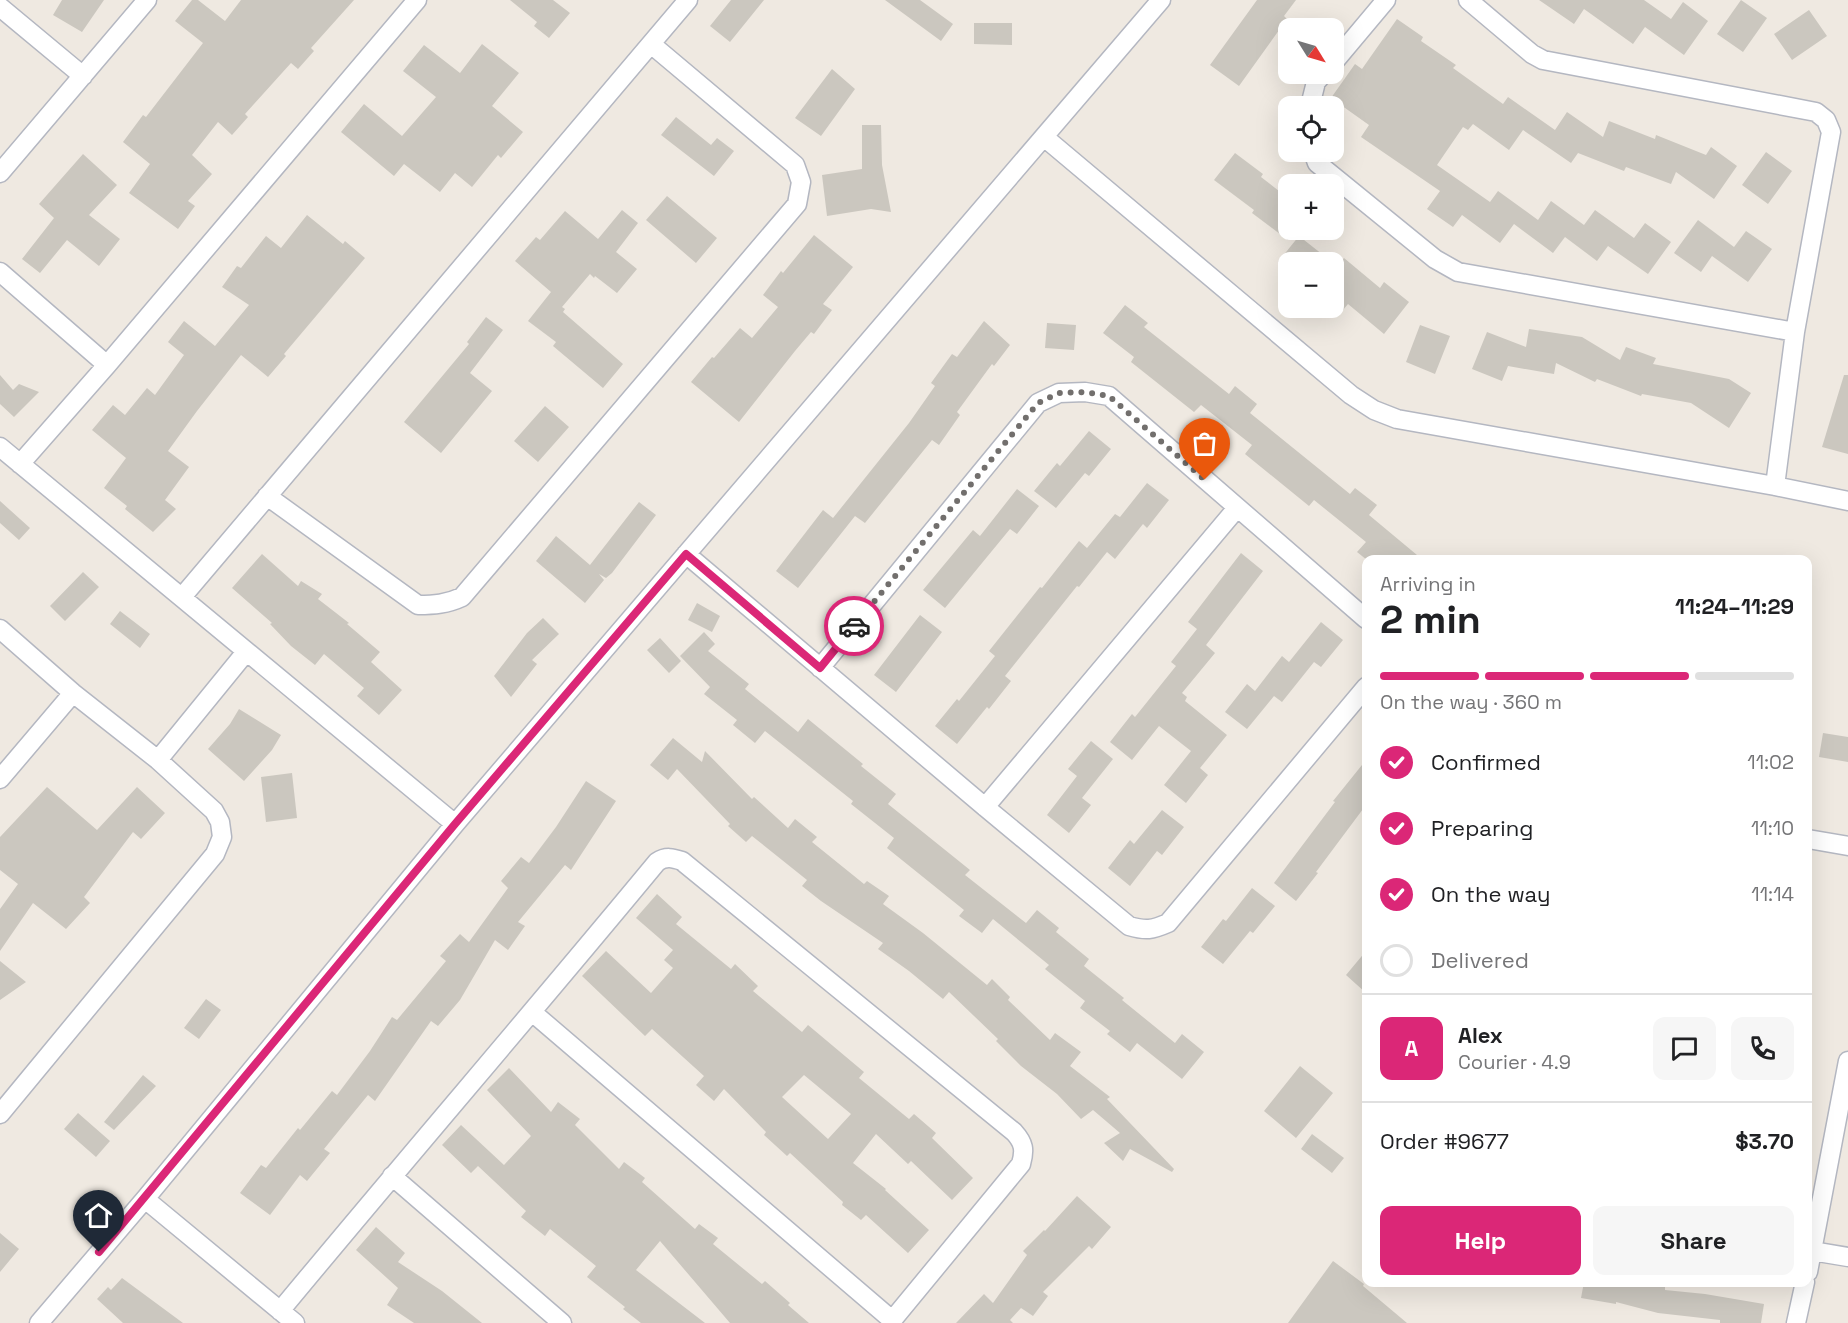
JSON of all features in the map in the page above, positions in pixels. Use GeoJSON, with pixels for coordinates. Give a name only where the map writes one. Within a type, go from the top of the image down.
{"type":"FeatureCollection","features":[{"type":"Feature","properties":{"kind":"street"},"geometry":{"type":"LineString","coordinates":[[0,173],[147,0]]}},
{"type":"Feature","properties":{"kind":"street"},"geometry":{"type":"LineString","coordinates":[[20,464],[417,0]]}},
{"type":"Feature","properties":{"kind":"street"},"geometry":{"type":"LineString","coordinates":[[182,597],[688,0]]}},
{"type":"Feature","properties":{"kind":"street"},"geometry":{"type":"LineString","coordinates":[[39,1323],[145,1199],[455,824],[1161,0]]}},
{"type":"Feature","properties":{"kind":"street"},"geometry":{"type":"LineString","coordinates":[[1344,50],[1386,0]]}},
{"type":"Feature","properties":{"kind":"street"},"geometry":{"type":"LineString","coordinates":[[1468,0],[1532,54],[1543,60],[1816,112],[1826,120],[1831,132],[1795,332],[1775,486]]}},
{"type":"Feature","properties":{"kind":"street"},"geometry":{"type":"LineString","coordinates":[[0,7],[83,76]]}},
{"type":"Feature","properties":{"kind":"street"},"geometry":{"type":"LineString","coordinates":[[267,496],[418,605],[449,603],[462,597],[797,204],[801,182],[795,165],[651,44]]}},
{"type":"Feature","properties":{"kind":"street"},"geometry":{"type":"LineString","coordinates":[[1044,137],[1351,395],[1374,410],[1397,419],[1848,501]]}},
{"type":"Feature","properties":{"kind":"street"},"geometry":{"type":"LineString","coordinates":[[1317,162],[1435,258],[1458,272],[1795,332]]}},
{"type":"Feature","properties":{"kind":"street"},"geometry":{"type":"LineString","coordinates":[[0,272],[107,365]]}},
{"type":"Feature","properties":{"kind":"street"},"geometry":{"type":"LineString","coordinates":[[820,668],[1038,403],[1059,393],[1085,392],[1109,396],[1362,616]]}},
{"type":"Feature","properties":{"kind":"street"},"geometry":{"type":"LineString","coordinates":[[0,447],[455,824]]}},
{"type":"Feature","properties":{"kind":"street"},"geometry":{"type":"LineString","coordinates":[[985,807],[1237,508]]}},
{"type":"Feature","properties":{"kind":"street"},"geometry":{"type":"LineString","coordinates":[[686,554],[1129,926],[1143,930],[1168,923],[1362,692]]}},
{"type":"Feature","properties":{"kind":"street"},"geometry":{"type":"LineString","coordinates":[[0,629],[74,693],[158,760],[214,811],[220,822],[222,837],[215,854],[0,1114]]}},
{"type":"Feature","properties":{"kind":"street"},"geometry":{"type":"LineString","coordinates":[[158,760],[246,652]]}},
{"type":"Feature","properties":{"kind":"street"},"geometry":{"type":"LineString","coordinates":[[0,779],[74,693]]}},
{"type":"Feature","properties":{"kind":"street"},"geometry":{"type":"LineString","coordinates":[[1812,840],[1848,846]]}},
{"type":"Feature","properties":{"kind":"street"},"geometry":{"type":"LineString","coordinates":[[280,1311],[657,862],[663,858],[682,861],[1014,1132],[1023,1142],[1024,1153],[1021,1164],[891,1321],[532,1012]]}},
{"type":"Feature","properties":{"kind":"street"},"geometry":{"type":"LineString","coordinates":[[1848,1060],[1812,1251],[1848,1257]]}},
{"type":"Feature","properties":{"kind":"street"},"geometry":{"type":"LineString","coordinates":[[392,1176],[562,1323]]}},
{"type":"Feature","properties":{"kind":"street"},"geometry":{"type":"LineString","coordinates":[[145,1199],[295,1323]]}},
{"type":"Feature","properties":{"kind":"street"},"geometry":{"type":"LineString","coordinates":[[1796,1323],[1804,1287]]}},
{"type":"Feature","properties":{"kind":"building"},"geometry":{"type":"Polygon","coordinates":[[[62,0],[104,0],[82,32],[53,15],[62,0]]]}},
{"type":"Feature","properties":{"kind":"building"},"geometry":{"type":"Polygon","coordinates":[[[192,0],[198,0],[225,21],[241,0],[354,0],[311,48],[314,51],[298,69],[291,63],[245,114],[248,117],[232,135],[218,122],[192,155],[212,174],[188,201],[195,206],[178,229],[129,193],[150,164],[123,142],[143,115],[146,117],[203,43],[175,21],[192,0]]]}},
{"type":"Feature","properties":{"kind":"building"},"geometry":{"type":"Polygon","coordinates":[[[510,0],[553,0],[570,13],[549,38],[534,26],[537,22],[510,0]]]}},
{"type":"Feature","properties":{"kind":"building"},"geometry":{"type":"Polygon","coordinates":[[[731,0],[764,0],[730,42],[710,26],[731,0]]]}},
{"type":"Feature","properties":{"kind":"building"},"geometry":{"type":"Polygon","coordinates":[[[885,0],[920,0],[953,24],[941,41],[885,0]]]}},
{"type":"Feature","properties":{"kind":"building"},"geometry":{"type":"Polygon","coordinates":[[[1257,0],[1296,0],[1284,16],[1286,18],[1278,18],[1278,32],[1239,86],[1210,65],[1257,0]]]}},
{"type":"Feature","properties":{"kind":"building"},"geometry":{"type":"Polygon","coordinates":[[[1539,0],[1644,0],[1671,19],[1683,2],[1708,21],[1684,55],[1645,27],[1633,44],[1584,9],[1574,24],[1539,0]]]}},
{"type":"Feature","properties":{"kind":"building"},"geometry":{"type":"Polygon","coordinates":[[[1741,0],[1767,18],[1743,52],[1717,34],[1741,0]]]}},
{"type":"Feature","properties":{"kind":"building"},"geometry":{"type":"Polygon","coordinates":[[[1809,10],[1827,36],[1792,60],[1774,34],[1809,10]]]}},
{"type":"Feature","properties":{"kind":"building"},"geometry":{"type":"Polygon","coordinates":[[[1397,19],[1423,37],[1421,41],[1456,65],[1453,68],[1503,104],[1508,97],[1555,130],[1567,112],[1603,137],[1609,121],[1655,139],[1656,135],[1706,155],[1711,147],[1737,166],[1714,199],[1676,172],[1671,184],[1626,167],[1624,171],[1578,153],[1571,163],[1523,130],[1509,150],[1473,124],[1468,130],[1463,127],[1437,165],[1490,202],[1498,191],[1538,220],[1551,201],[1584,225],[1595,210],[1634,238],[1645,223],[1671,242],[1648,274],[1608,246],[1597,261],[1565,237],[1553,253],[1514,224],[1500,243],[1462,215],[1453,227],[1427,209],[1440,191],[1361,137],[1369,125],[1344,107],[1344,96],[1332,96],[1341,84],[1344,84],[1344,80],[1355,64],[1362,69],[1397,19]]]}},
{"type":"Feature","properties":{"kind":"building"},"geometry":{"type":"Polygon","coordinates":[[[974,23],[1012,23],[1012,45],[974,44],[974,23]]]}},
{"type":"Feature","properties":{"kind":"building"},"geometry":{"type":"Polygon","coordinates":[[[482,44],[519,73],[492,106],[523,132],[501,158],[498,155],[472,187],[455,173],[440,192],[404,164],[394,176],[341,132],[364,104],[402,136],[436,97],[403,71],[424,45],[460,73],[482,44]]]}},
{"type":"Feature","properties":{"kind":"building"},"geometry":{"type":"Polygon","coordinates":[[[832,69],[855,89],[821,136],[795,118],[832,69]]]}},
{"type":"Feature","properties":{"kind":"building"},"geometry":{"type":"Polygon","coordinates":[[[676,117],[711,145],[717,138],[734,151],[714,176],[661,135],[676,117]]]}},
{"type":"Feature","properties":{"kind":"building"},"geometry":{"type":"Polygon","coordinates":[[[862,125],[881,125],[882,165],[891,212],[871,209],[827,216],[822,175],[862,169],[862,125]]]}},
{"type":"Feature","properties":{"kind":"building"},"geometry":{"type":"Polygon","coordinates":[[[1766,152],[1792,171],[1768,204],[1742,185],[1766,152]]]}},
{"type":"Feature","properties":{"kind":"building"},"geometry":{"type":"Polygon","coordinates":[[[1235,153],[1263,174],[1261,177],[1278,190],[1278,232],[1252,213],[1254,210],[1214,180],[1235,153]]]}},
{"type":"Feature","properties":{"kind":"building"},"geometry":{"type":"Polygon","coordinates":[[[83,154],[117,185],[89,215],[120,239],[99,266],[67,240],[40,273],[22,259],[54,218],[39,204],[83,154]]]}},
{"type":"Feature","properties":{"kind":"building"},"geometry":{"type":"Polygon","coordinates":[[[667,196],[717,238],[696,263],[646,220],[667,196]]]}},
{"type":"Feature","properties":{"kind":"building"},"geometry":{"type":"Polygon","coordinates":[[[622,210],[638,223],[616,252],[637,269],[617,293],[590,274],[562,307],[565,309],[563,312],[623,364],[603,388],[553,346],[556,342],[528,321],[551,292],[515,261],[536,237],[540,240],[565,211],[598,239],[622,210]]]}},
{"type":"Feature","properties":{"kind":"building"},"geometry":{"type":"Polygon","coordinates":[[[307,215],[343,244],[345,241],[365,258],[284,354],[286,356],[268,377],[241,355],[197,411],[168,451],[189,467],[165,500],[176,509],[153,532],[125,509],[127,506],[104,488],[126,458],[92,430],[113,405],[125,415],[147,388],[155,395],[184,355],[168,342],[184,321],[215,346],[249,305],[222,287],[237,266],[241,268],[266,236],[281,248],[307,215]]]}},
{"type":"Feature","properties":{"kind":"building"},"geometry":{"type":"Polygon","coordinates":[[[1698,220],[1734,247],[1746,231],[1772,249],[1748,282],[1712,256],[1701,272],[1674,253],[1698,220]]]}},
{"type":"Feature","properties":{"kind":"building"},"geometry":{"type":"Polygon","coordinates":[[[814,235],[853,267],[823,304],[832,310],[814,334],[811,332],[795,351],[739,422],[691,382],[740,328],[752,338],[778,307],[763,295],[781,271],[783,273],[814,235]]]}},
{"type":"Feature","properties":{"kind":"building"},"geometry":{"type":"Polygon","coordinates":[[[1296,240],[1304,240],[1319,252],[1286,252],[1296,240]]]}},
{"type":"Feature","properties":{"kind":"building"},"geometry":{"type":"Polygon","coordinates":[[[1344,258],[1380,288],[1384,282],[1409,302],[1384,334],[1348,304],[1344,309],[1344,258]]]}},
{"type":"Feature","properties":{"kind":"building"},"geometry":{"type":"Polygon","coordinates":[[[1125,305],[1148,323],[1144,327],[1229,394],[1235,386],[1257,404],[1250,413],[1350,494],[1355,488],[1377,505],[1369,515],[1417,555],[1362,556],[1357,552],[1366,542],[1314,500],[1309,506],[1245,454],[1252,445],[1201,405],[1194,412],[1131,362],[1134,357],[1103,333],[1125,305]]]}},
{"type":"Feature","properties":{"kind":"building"},"geometry":{"type":"Polygon","coordinates":[[[486,317],[503,330],[470,373],[492,391],[441,453],[404,422],[469,344],[467,342],[486,317]]]}},
{"type":"Feature","properties":{"kind":"building"},"geometry":{"type":"Polygon","coordinates":[[[984,321],[1010,345],[994,366],[992,364],[957,412],[960,415],[939,445],[932,440],[865,523],[855,516],[798,588],[776,571],[823,510],[833,518],[909,423],[935,386],[931,383],[952,354],[957,357],[984,321]]]}},
{"type":"Feature","properties":{"kind":"building"},"geometry":{"type":"Polygon","coordinates":[[[1047,323],[1076,325],[1074,350],[1045,348],[1047,323]]]}},
{"type":"Feature","properties":{"kind":"building"},"geometry":{"type":"Polygon","coordinates":[[[1420,325],[1450,336],[1435,374],[1406,362],[1420,325]]]}},
{"type":"Feature","properties":{"kind":"building"},"geometry":{"type":"Polygon","coordinates":[[[1529,329],[1582,337],[1620,360],[1626,347],[1656,358],[1653,364],[1729,379],[1751,393],[1729,428],[1691,403],[1642,394],[1641,396],[1597,379],[1595,382],[1556,363],[1554,374],[1508,366],[1502,381],[1472,369],[1487,332],[1526,347],[1529,329]]]}},
{"type":"Feature","properties":{"kind":"building"},"geometry":{"type":"Polygon","coordinates":[[[0,375],[13,390],[19,384],[39,392],[14,417],[0,404],[0,375]]]}},
{"type":"Feature","properties":{"kind":"building"},"geometry":{"type":"Polygon","coordinates":[[[1844,375],[1848,375],[1848,454],[1822,447],[1844,375]]]}},
{"type":"Feature","properties":{"kind":"building"},"geometry":{"type":"Polygon","coordinates":[[[545,406],[569,427],[538,462],[514,441],[545,406]]]}},
{"type":"Feature","properties":{"kind":"building"},"geometry":{"type":"Polygon","coordinates":[[[1089,431],[1111,449],[1089,476],[1085,473],[1056,508],[1034,491],[1057,463],[1060,466],[1089,431]]]}},
{"type":"Feature","properties":{"kind":"building"},"geometry":{"type":"Polygon","coordinates":[[[1147,483],[1169,500],[1147,528],[1143,524],[1115,559],[1107,552],[1079,587],[1077,586],[1005,676],[1011,681],[957,744],[935,726],[957,699],[959,701],[995,656],[989,651],[1079,541],[1087,548],[1115,514],[1120,517],[1147,483]]]}},
{"type":"Feature","properties":{"kind":"building"},"geometry":{"type":"Polygon","coordinates":[[[1017,489],[1039,506],[1017,534],[1010,529],[945,608],[923,590],[973,530],[980,536],[1017,489]]]}},
{"type":"Feature","properties":{"kind":"building"},"geometry":{"type":"Polygon","coordinates":[[[0,501],[30,528],[19,540],[0,523],[0,501]]]}},
{"type":"Feature","properties":{"kind":"building"},"geometry":{"type":"Polygon","coordinates":[[[639,502],[656,515],[612,573],[606,578],[599,574],[604,580],[585,603],[536,561],[556,536],[590,565],[639,502]]]}},
{"type":"Feature","properties":{"kind":"building"},"geometry":{"type":"Polygon","coordinates":[[[1241,553],[1263,571],[1206,645],[1215,653],[1182,693],[1187,697],[1185,701],[1227,735],[1200,768],[1208,775],[1186,803],[1164,785],[1191,751],[1159,726],[1132,760],[1110,742],[1132,714],[1135,717],[1176,666],[1171,662],[1197,629],[1188,622],[1241,553]]]}},
{"type":"Feature","properties":{"kind":"building"},"geometry":{"type":"Polygon","coordinates":[[[262,554],[298,586],[301,581],[322,594],[318,599],[349,623],[347,624],[380,652],[371,662],[402,690],[379,715],[357,696],[364,688],[324,654],[315,665],[291,646],[270,624],[272,623],[232,588],[262,554]]]}},
{"type":"Feature","properties":{"kind":"building"},"geometry":{"type":"Polygon","coordinates":[[[83,572],[99,587],[65,621],[50,606],[83,572]]]}},
{"type":"Feature","properties":{"kind":"building"},"geometry":{"type":"Polygon","coordinates":[[[697,603],[720,616],[712,632],[688,620],[697,603]]]}},
{"type":"Feature","properties":{"kind":"building"},"geometry":{"type":"Polygon","coordinates":[[[120,611],[150,634],[140,648],[110,624],[120,611]]]}},
{"type":"Feature","properties":{"kind":"building"},"geometry":{"type":"Polygon","coordinates":[[[920,615],[942,632],[896,692],[874,675],[920,615]]]}},
{"type":"Feature","properties":{"kind":"building"},"geometry":{"type":"Polygon","coordinates":[[[543,618],[559,634],[532,660],[537,664],[511,697],[494,676],[527,633],[543,618]]]}},
{"type":"Feature","properties":{"kind":"building"},"geometry":{"type":"Polygon","coordinates":[[[1321,622],[1343,640],[1321,667],[1314,662],[1282,702],[1274,696],[1247,729],[1225,712],[1247,684],[1255,691],[1282,656],[1289,662],[1321,622]]]}},
{"type":"Feature","properties":{"kind":"building"},"geometry":{"type":"Polygon","coordinates":[[[704,632],[715,644],[708,651],[749,684],[745,689],[798,732],[808,719],[863,764],[861,766],[896,794],[888,804],[970,870],[965,875],[1026,923],[1037,910],[1059,928],[1056,932],[1089,959],[1084,966],[1124,998],[1122,1000],[1175,1043],[1182,1034],[1204,1052],[1182,1079],[1137,1043],[1130,1052],[1107,1034],[1110,1031],[1080,1008],[1085,1001],[1045,969],[1049,965],[993,919],[982,933],[959,916],[964,910],[887,848],[894,838],[851,804],[853,801],[765,731],[755,743],[733,725],[737,720],[704,694],[710,687],[680,656],[704,632]]]}},
{"type":"Feature","properties":{"kind":"building"},"geometry":{"type":"Polygon","coordinates":[[[660,638],[681,661],[669,673],[647,650],[660,638]]]}},
{"type":"Feature","properties":{"kind":"building"},"geometry":{"type":"Polygon","coordinates":[[[239,709],[281,735],[272,750],[244,781],[208,749],[230,724],[239,709]]]}},
{"type":"Feature","properties":{"kind":"building"},"geometry":{"type":"Polygon","coordinates":[[[1823,733],[1848,737],[1848,762],[1819,757],[1823,733]]]}},
{"type":"Feature","properties":{"kind":"building"},"geometry":{"type":"Polygon","coordinates":[[[673,738],[702,762],[705,751],[752,799],[754,797],[788,828],[795,819],[817,837],[812,842],[864,884],[867,881],[889,896],[883,904],[987,985],[992,979],[1010,997],[1008,1000],[1050,1040],[1055,1033],[1081,1052],[1070,1066],[1110,1097],[1107,1099],[1174,1169],[1172,1172],[1130,1149],[1123,1161],[1104,1143],[1120,1133],[1093,1110],[1081,1119],[1057,1094],[1021,1066],[996,1041],[998,1039],[949,992],[943,999],[878,949],[883,943],[802,886],[807,880],[752,836],[746,842],[728,826],[730,824],[677,769],[668,780],[650,765],[673,738]]]}},
{"type":"Feature","properties":{"kind":"building"},"geometry":{"type":"Polygon","coordinates":[[[1091,741],[1113,759],[1082,798],[1091,805],[1069,833],[1047,815],[1077,776],[1068,769],[1091,741]]]}},
{"type":"Feature","properties":{"kind":"building"},"geometry":{"type":"Polygon","coordinates":[[[1362,765],[1362,810],[1296,901],[1274,883],[1335,802],[1333,801],[1362,765]]]}},
{"type":"Feature","properties":{"kind":"building"},"geometry":{"type":"Polygon","coordinates":[[[292,773],[297,818],[266,822],[261,777],[292,773]]]}},
{"type":"Feature","properties":{"kind":"building"},"geometry":{"type":"Polygon","coordinates":[[[586,781],[616,801],[571,870],[565,865],[518,922],[525,926],[508,950],[495,940],[460,1000],[438,1026],[431,1021],[375,1101],[368,1095],[324,1149],[330,1153],[307,1181],[300,1175],[270,1215],[240,1193],[261,1165],[266,1168],[332,1091],[337,1095],[392,1017],[397,1020],[446,961],[440,956],[460,934],[469,942],[508,888],[501,881],[521,857],[529,863],[586,781]]]}},
{"type":"Feature","properties":{"kind":"building"},"geometry":{"type":"Polygon","coordinates":[[[47,787],[97,830],[137,787],[165,813],[141,839],[133,832],[84,897],[90,903],[66,929],[33,903],[0,951],[0,909],[18,884],[0,870],[0,837],[47,787]]]}},
{"type":"Feature","properties":{"kind":"building"},"geometry":{"type":"Polygon","coordinates":[[[1162,810],[1184,827],[1162,855],[1157,851],[1130,886],[1108,868],[1130,840],[1134,844],[1162,810]]]}},
{"type":"Feature","properties":{"kind":"building"},"geometry":{"type":"Polygon","coordinates":[[[1252,888],[1275,906],[1253,933],[1250,931],[1223,964],[1201,947],[1223,919],[1226,921],[1252,888]]]}},
{"type":"Feature","properties":{"kind":"building"},"geometry":{"type":"Polygon","coordinates":[[[657,894],[682,917],[676,924],[731,969],[735,964],[758,986],[753,991],[802,1032],[808,1025],[864,1072],[859,1078],[909,1119],[914,1114],[936,1133],[932,1138],[973,1178],[952,1200],[911,1161],[908,1164],[876,1134],[853,1163],[886,1189],[929,1230],[908,1253],[866,1215],[861,1220],[842,1205],[843,1202],[790,1153],[787,1156],[764,1135],[766,1132],[724,1089],[714,1101],[696,1085],[704,1076],[652,1029],[645,1036],[582,976],[606,951],[651,993],[673,968],[664,960],[673,950],[636,918],[657,894]],[[804,1075],[782,1097],[828,1139],[851,1114],[804,1075]]]}},
{"type":"Feature","properties":{"kind":"building"},"geometry":{"type":"Polygon","coordinates":[[[1362,956],[1362,989],[1346,975],[1362,956]]]}},
{"type":"Feature","properties":{"kind":"building"},"geometry":{"type":"Polygon","coordinates":[[[0,961],[26,982],[0,1000],[0,961]]]}},
{"type":"Feature","properties":{"kind":"building"},"geometry":{"type":"Polygon","coordinates":[[[206,999],[221,1010],[199,1039],[184,1028],[206,999]]]}},
{"type":"Feature","properties":{"kind":"building"},"geometry":{"type":"Polygon","coordinates":[[[1300,1066],[1333,1093],[1296,1138],[1264,1111],[1300,1066]]]}},
{"type":"Feature","properties":{"kind":"building"},"geometry":{"type":"Polygon","coordinates":[[[509,1068],[551,1112],[558,1102],[580,1119],[575,1125],[619,1169],[624,1162],[645,1178],[642,1182],[695,1229],[699,1224],[718,1238],[713,1244],[762,1284],[765,1281],[809,1323],[730,1323],[660,1241],[636,1270],[705,1323],[641,1323],[623,1309],[625,1307],[587,1277],[596,1266],[550,1229],[545,1236],[521,1217],[526,1211],[478,1166],[471,1173],[442,1145],[461,1125],[504,1165],[531,1136],[487,1090],[509,1068]]]}},
{"type":"Feature","properties":{"kind":"building"},"geometry":{"type":"Polygon","coordinates":[[[143,1075],[156,1086],[114,1130],[104,1122],[143,1075]]]}},
{"type":"Feature","properties":{"kind":"building"},"geometry":{"type":"Polygon","coordinates":[[[78,1113],[110,1141],[96,1157],[64,1129],[78,1113]]]}},
{"type":"Feature","properties":{"kind":"building"},"geometry":{"type":"Polygon","coordinates":[[[1312,1134],[1344,1158],[1332,1173],[1301,1149],[1312,1134]]]}},
{"type":"Feature","properties":{"kind":"building"},"geometry":{"type":"Polygon","coordinates":[[[1077,1196],[1111,1227],[1092,1249],[1089,1246],[1043,1292],[1048,1296],[1033,1316],[1021,1308],[1010,1320],[1013,1323],[956,1323],[984,1294],[993,1303],[1027,1255],[1023,1251],[1077,1196]]]}},
{"type":"Feature","properties":{"kind":"building"},"geometry":{"type":"Polygon","coordinates":[[[376,1227],[405,1253],[398,1262],[442,1291],[482,1323],[414,1323],[387,1305],[398,1288],[356,1250],[376,1227]]]}},
{"type":"Feature","properties":{"kind":"building"},"geometry":{"type":"Polygon","coordinates":[[[0,1233],[19,1249],[0,1272],[0,1233]]]}},
{"type":"Feature","properties":{"kind":"building"},"geometry":{"type":"Polygon","coordinates":[[[1333,1261],[1362,1283],[1362,1287],[1407,1323],[1288,1323],[1333,1261]]]}},
{"type":"Feature","properties":{"kind":"building"},"geometry":{"type":"Polygon","coordinates":[[[122,1278],[183,1323],[123,1323],[97,1299],[108,1287],[111,1290],[122,1278]]]}},
{"type":"Feature","properties":{"kind":"building"},"geometry":{"type":"Polygon","coordinates":[[[1583,1287],[1665,1287],[1665,1290],[1764,1304],[1761,1323],[1720,1323],[1720,1320],[1658,1313],[1616,1302],[1616,1304],[1581,1298],[1583,1287]]]}},
{"type":"Feature","properties":{"kind":"way so far"},"geometry":{"type":"LineString","coordinates":[[854,626],[1038,403],[1059,393],[1085,392],[1109,396],[1205,480]]}},
{"type":"Feature","properties":{"kind":"route"},"geometry":{"type":"LineString","coordinates":[[99,1252],[160,1182],[455,824],[686,554],[820,668],[854,626]]}}]}
